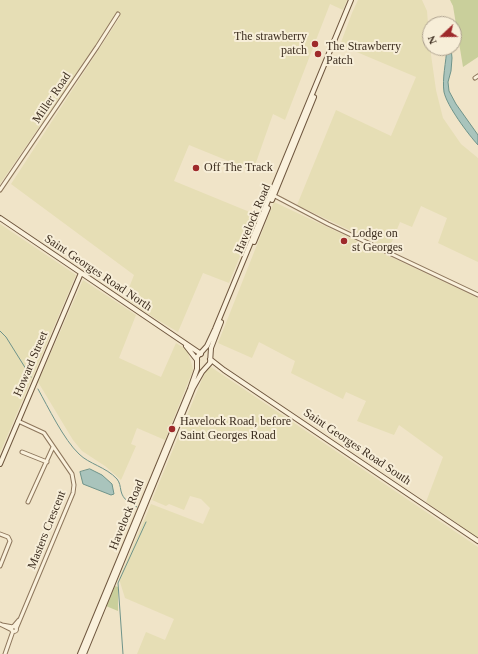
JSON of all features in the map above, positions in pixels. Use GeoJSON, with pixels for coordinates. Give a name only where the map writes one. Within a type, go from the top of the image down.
{"type":"FeatureCollection","features":[{"type":"Feature","properties":{"kind":"main road","name":"Havelock Road"},"geometry":{"type":"LineString","coordinates":[[210,358],[213,342],[352,0]]}},
{"type":"Feature","properties":{"kind":"main road","name":"Havelock Road"},"geometry":{"type":"LineString","coordinates":[[201,354],[207,346],[215,329],[272,195]]}},
{"type":"Feature","properties":{"kind":"main road","name":"Saint Georges Road North"},"geometry":{"type":"LineString","coordinates":[[0,218],[201,354]]}},
{"type":"Feature","properties":{"kind":"main road","name":"Howard Street"},"geometry":{"type":"LineString","coordinates":[[0,464],[81,273]]}},
{"type":"Feature","properties":{"kind":"main road","name":"Saint Georges Road North"},"geometry":{"type":"LineString","coordinates":[[185,344],[197,361]]}},
{"type":"Feature","properties":{"kind":"main road"},"geometry":{"type":"LineString","coordinates":[[201,354],[206,354],[210,358],[207,366],[201,365],[197,361],[197,357],[201,354]]}},
{"type":"Feature","properties":{"kind":"main road","name":"Saint Georges Road South"},"geometry":{"type":"LineString","coordinates":[[210,358],[224,370],[478,541]]}},
{"type":"Feature","properties":{"kind":"main road","name":"Havelock Road"},"geometry":{"type":"LineString","coordinates":[[80,654],[190,389],[197,369],[197,361]]}},
{"type":"Feature","properties":{"kind":"main road","name":"Havelock Road"},"geometry":{"type":"LineString","coordinates":[[84,654],[193,388],[207,366]]}},
{"type":"Feature","properties":{"kind":"main road","name":"Saint Georges Road South"},"geometry":{"type":"LineString","coordinates":[[207,366],[224,370]]}},
{"type":"Feature","properties":{"kind":"street","name":"Miller Road"},"geometry":{"type":"LineString","coordinates":[[0,190],[98,47],[118,14]]}},
{"type":"Feature","properties":{"kind":"street"},"geometry":{"type":"LineString","coordinates":[[272,195],[478,296]]}},
{"type":"Feature","properties":{"kind":"street","name":"Masters Crescent"},"geometry":{"type":"LineString","coordinates":[[5,654],[13,629],[19,620],[73,493],[74,485],[72,474],[44,433],[18,421]]}},
{"type":"Feature","properties":{"kind":"street"},"geometry":{"type":"LineString","coordinates":[[28,502],[53,447]]}},
{"type":"Feature","properties":{"kind":"street"},"geometry":{"type":"LineString","coordinates":[[22,452],[47,462]]}},
{"type":"Feature","properties":{"kind":"street"},"geometry":{"type":"LineString","coordinates":[[0,534],[8,537],[10,542],[0,566]]}},
{"type":"Feature","properties":{"kind":"street"},"geometry":{"type":"LineString","coordinates":[[1,624],[13,629]]}},
{"type":"Feature","properties":{"kind":"shaded area"},"geometry":{"type":"Polygon","coordinates":[[[0,0],[347,0],[343,10],[330,4],[285,120],[273,114],[253,171],[189,145],[174,181],[257,215],[229,283],[203,273],[178,332],[125,298],[134,275],[11,184],[120,17],[116,15],[0,184],[0,0]]]}},
{"type":"Feature","properties":{"kind":"shaded area"},"geometry":{"type":"Polygon","coordinates":[[[358,0],[422,0],[427,11],[427,16],[422,16],[422,56],[431,56],[436,90],[443,118],[461,144],[478,158],[478,262],[438,243],[447,218],[421,206],[412,227],[400,222],[389,249],[297,205],[336,110],[391,136],[416,77],[340,45],[358,0]]]}},
{"type":"Feature","properties":{"kind":"shaded area"},"geometry":{"type":"Polygon","coordinates":[[[274,202],[478,298],[478,538],[426,502],[443,457],[399,425],[394,435],[357,421],[366,401],[346,392],[343,399],[291,373],[295,361],[259,342],[252,358],[218,343],[274,202]]]}},
{"type":"Feature","properties":{"kind":"shaded area"},"geometry":{"type":"Polygon","coordinates":[[[0,224],[76,275],[0,453],[0,224]]]}},
{"type":"Feature","properties":{"kind":"shaded area"},"geometry":{"type":"Polygon","coordinates":[[[83,280],[136,315],[119,358],[161,377],[176,343],[184,348],[188,353],[193,370],[165,440],[137,428],[131,444],[136,446],[121,480],[105,466],[82,451],[73,440],[38,382],[83,280]]]}},
{"type":"Feature","properties":{"kind":"shaded area"},"geometry":{"type":"Polygon","coordinates":[[[208,365],[478,547],[478,654],[137,654],[146,632],[165,640],[174,619],[125,598],[119,579],[151,504],[203,524],[210,508],[201,499],[190,496],[184,510],[169,504],[166,506],[152,500],[208,365]]]}},
{"type":"Feature","properties":{"kind":"green space"},"geometry":{"type":"Polygon","coordinates":[[[450,0],[478,0],[478,57],[463,67],[461,56],[462,16],[455,16],[453,6],[450,0]]]}},
{"type":"Feature","properties":{"kind":"green space"},"geometry":{"type":"Polygon","coordinates":[[[115,586],[118,587],[118,611],[106,606],[115,586]]]}},
{"type":"Feature","properties":{"kind":"water"},"geometry":{"type":"Polygon","coordinates":[[[446,56],[452,56],[451,71],[448,82],[449,91],[456,104],[478,135],[478,145],[449,105],[444,92],[446,56]]]}},
{"type":"Feature","properties":{"kind":"water"},"geometry":{"type":"Polygon","coordinates":[[[90,469],[102,475],[112,484],[114,494],[111,495],[83,484],[80,472],[90,469]]]}},
{"type":"Feature","properties":{"kind":"waterway"},"geometry":{"type":"LineString","coordinates":[[0,331],[6,337],[31,377]]}},
{"type":"Feature","properties":{"kind":"waterway"},"geometry":{"type":"LineString","coordinates":[[38,389],[73,448],[83,457],[113,475],[119,482],[123,497],[137,507]]}},
{"type":"Feature","properties":{"kind":"waterway"},"geometry":{"type":"LineString","coordinates":[[123,654],[118,583],[146,522]]}},
{"type":"Feature","properties":{"kind":"place","name":"The strawberry patch"},"geometry":{"type":"Point","coordinates":[315,44]}},
{"type":"Feature","properties":{"kind":"place","name":"The Strawberry Patch"},"geometry":{"type":"Point","coordinates":[318,54]}},
{"type":"Feature","properties":{"kind":"place","name":"Off The Track"},"geometry":{"type":"Point","coordinates":[196,168]}},
{"type":"Feature","properties":{"kind":"place","name":"Lodge on st Georges"},"geometry":{"type":"Point","coordinates":[344,241]}},
{"type":"Feature","properties":{"kind":"place","name":"Havelock Road, before Saint Georges Road"},"geometry":{"type":"Point","coordinates":[172,429]}}]}
